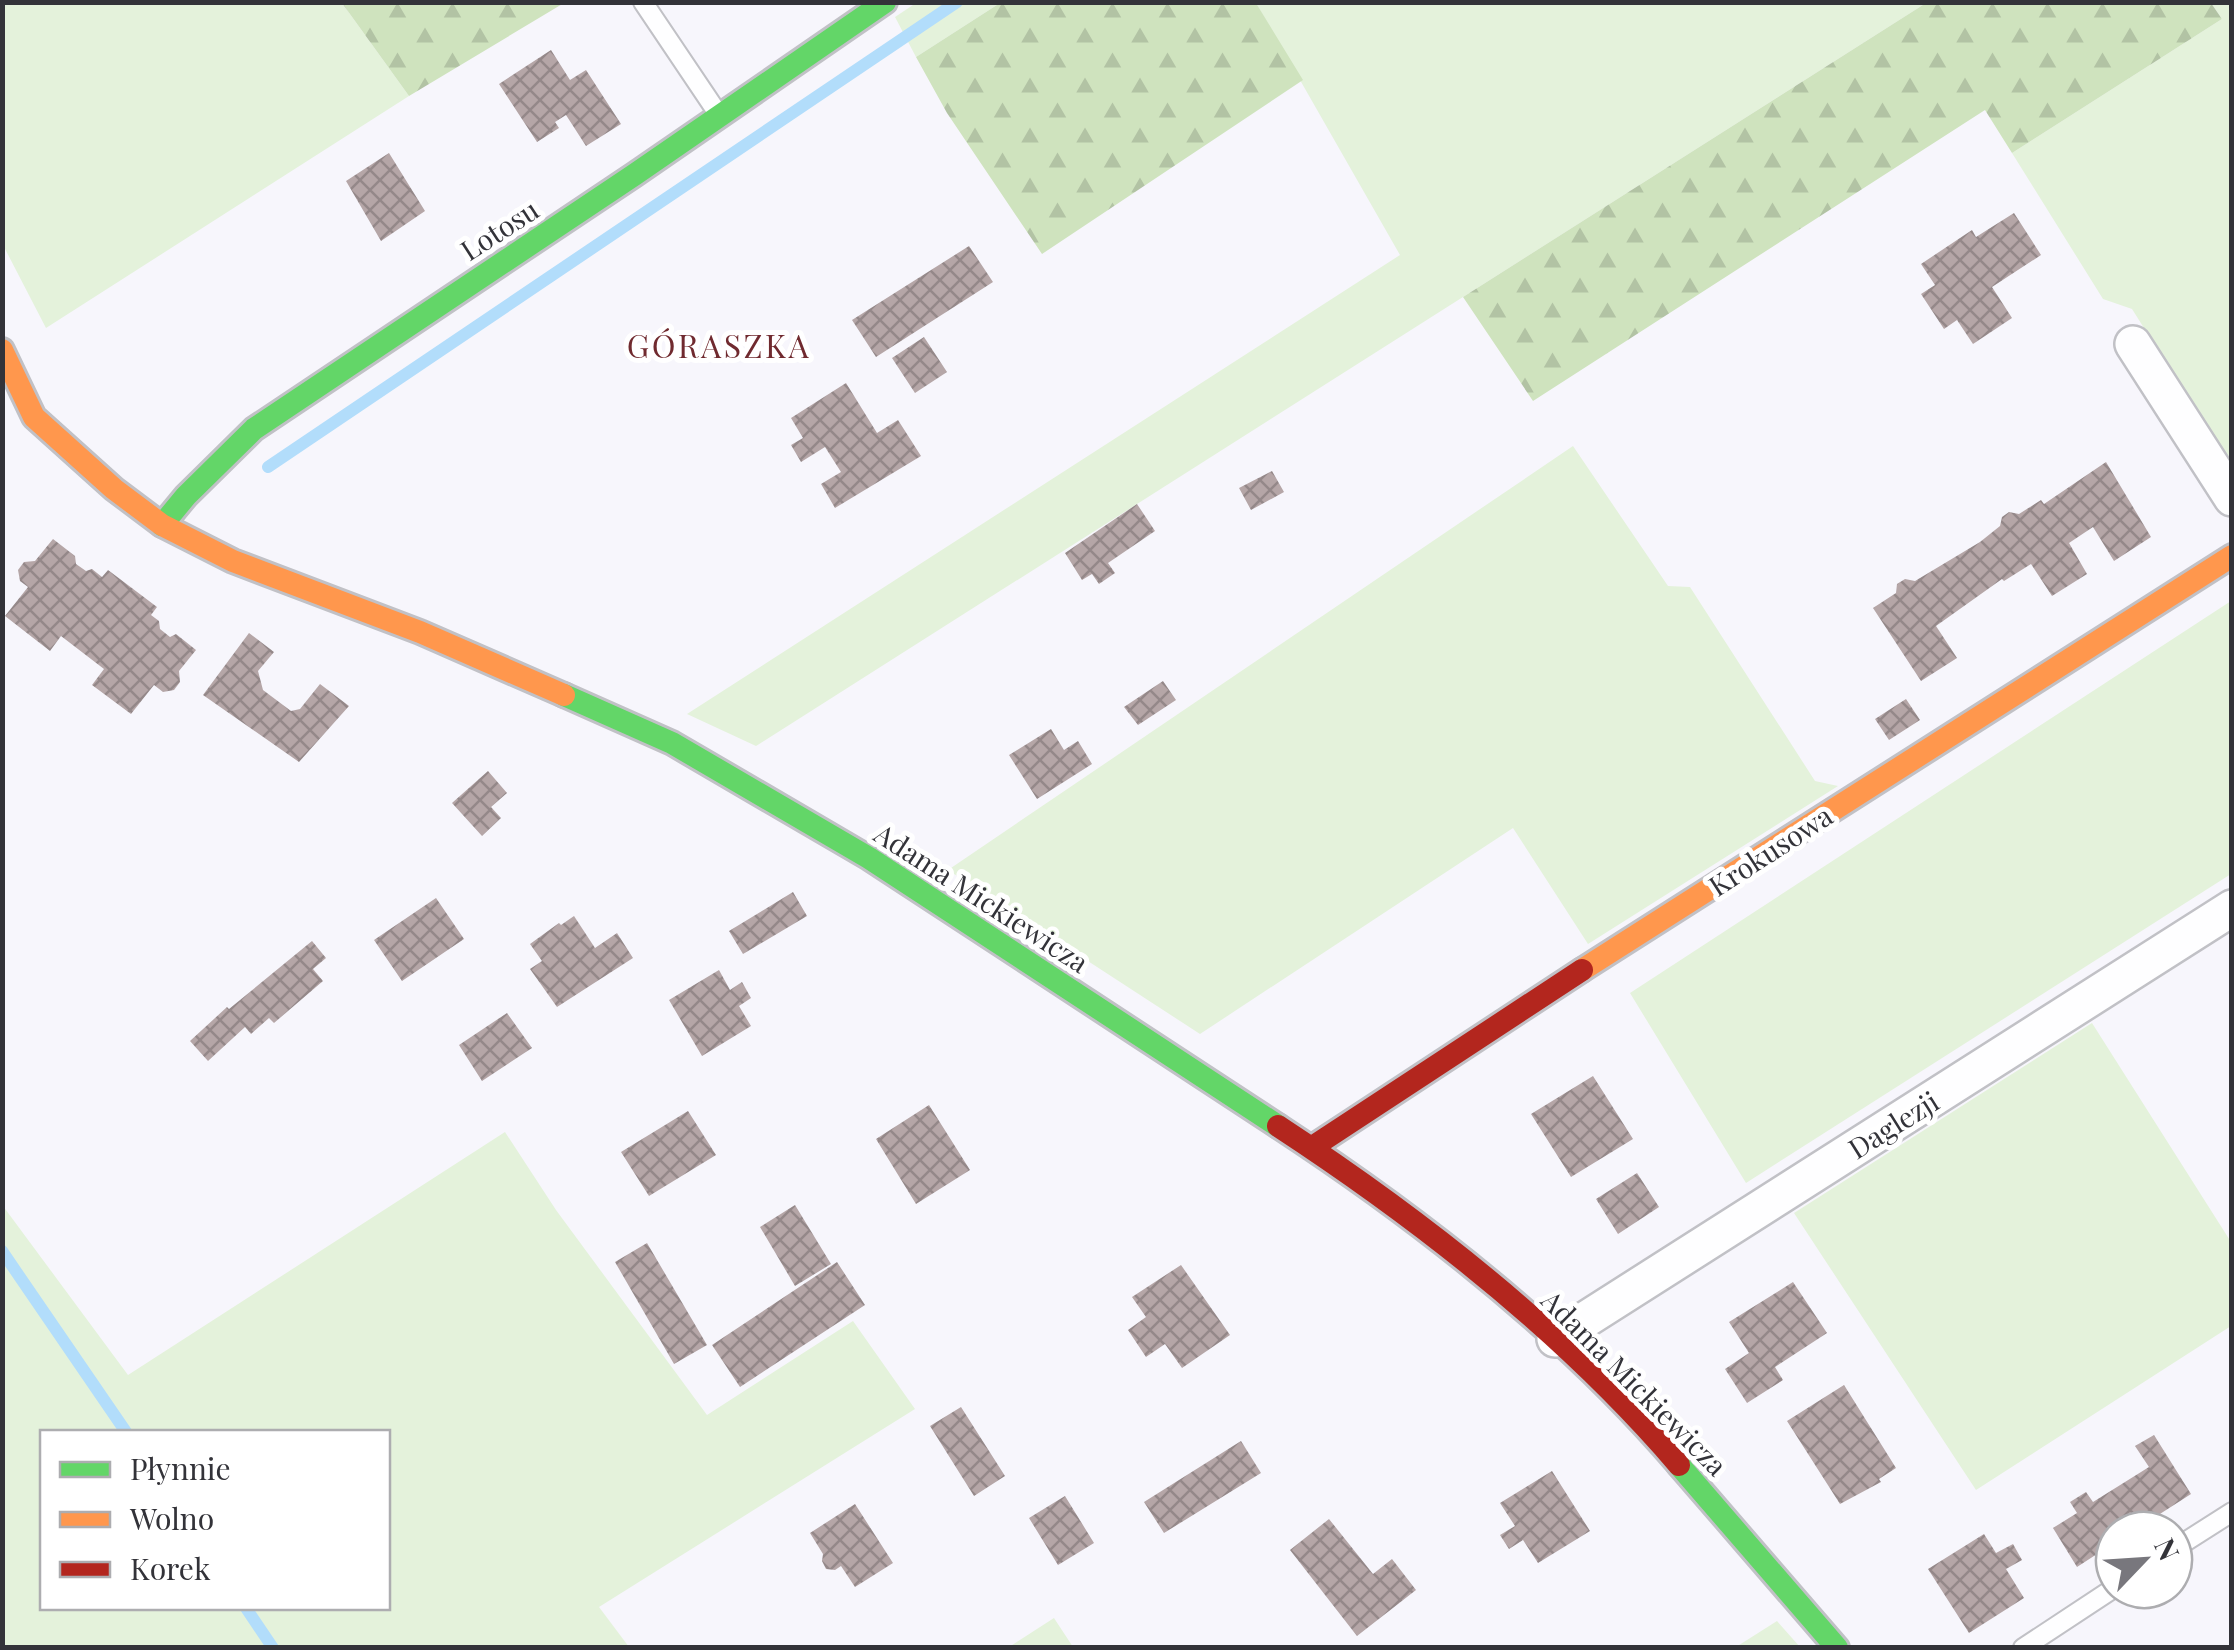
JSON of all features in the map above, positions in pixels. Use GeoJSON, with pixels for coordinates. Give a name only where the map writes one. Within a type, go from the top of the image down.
{"type":"FeatureCollection","features":[{"type":"Feature","properties":{"kind":"street","name":"Lotosu"},"geometry":{"type":"LineString","coordinates":[[162,525],[254,428],[886,2]]}},
{"type":"Feature","properties":{"kind":"street"},"geometry":{"type":"LineString","coordinates":[[2134,344],[2232,498]]}},
{"type":"Feature","properties":{"kind":"street","name":"Adama Mickiewicza"},"geometry":{"type":"LineString","coordinates":[[2,350],[34,417],[114,489],[162,525],[234,561],[420,632],[672,743],[869,858],[1311,1148],[1438,1242],[1555,1339],[1662,1445],[1836,1648]]}},
{"type":"Feature","properties":{"kind":"street","name":"Krokusowa"},"geometry":{"type":"LineString","coordinates":[[1311,1148],[1528,1004],[2232,556]]}},
{"type":"Feature","properties":{"kind":"street","name":"Daglezji"},"geometry":{"type":"LineString","coordinates":[[1555,1339],[2232,908]]}},
{"type":"Feature","properties":{"kind":"lane"},"geometry":{"type":"LineString","coordinates":[[643,2],[720,116]]}},
{"type":"Feature","properties":{"kind":"lane"},"geometry":{"type":"LineString","coordinates":[[2194,1536],[2232,1512]]}},
{"type":"Feature","properties":{"kind":"lane"},"geometry":{"type":"LineString","coordinates":[[2024,1648],[2094,1601]]}},
{"type":"Feature","properties":{"kind":"green space"},"geometry":{"type":"Polygon","coordinates":[[[2,3],[342,3],[409,96],[46,328],[3,245],[2,3]]]}},
{"type":"Feature","properties":{"kind":"green space"},"geometry":{"type":"Polygon","coordinates":[[[342,3],[564,3],[409,96],[342,3]]]}},
{"type":"Feature","properties":{"kind":"green space"},"geometry":{"type":"Polygon","coordinates":[[[916,3],[1000,3],[916,57],[895,17],[916,3]]]}},
{"type":"Feature","properties":{"kind":"green space"},"geometry":{"type":"Polygon","coordinates":[[[1000,3],[1256,3],[1303,80],[1042,254],[947,113],[916,57],[1000,3]]]}},
{"type":"Feature","properties":{"kind":"green space"},"geometry":{"type":"Polygon","coordinates":[[[1256,3],[1926,3],[756,746],[687,714],[1400,255],[1256,3]]]}},
{"type":"Feature","properties":{"kind":"green space"},"geometry":{"type":"Polygon","coordinates":[[[1926,3],[2211,3],[2222,19],[2012,153],[1985,110],[1533,401],[1463,297],[1926,3]]]}},
{"type":"Feature","properties":{"kind":"green space"},"geometry":{"type":"Polygon","coordinates":[[[2211,3],[2231,3],[2231,466],[2132,309],[2103,299],[2012,153],[2222,19],[2211,3]]]}},
{"type":"Feature","properties":{"kind":"green space"},"geometry":{"type":"Polygon","coordinates":[[[1573,446],[1668,586],[1690,587],[1815,781],[1838,786],[1588,944],[1513,828],[1200,1034],[948,870],[1573,446]]]}},
{"type":"Feature","properties":{"kind":"green space"},"geometry":{"type":"Polygon","coordinates":[[[2231,601],[2231,874],[1746,1183],[1630,993],[2231,601]]]}},
{"type":"Feature","properties":{"kind":"green space"},"geometry":{"type":"Polygon","coordinates":[[[2092,1023],[2231,1242],[2231,1326],[1976,1490],[1794,1213],[2092,1023]]]}},
{"type":"Feature","properties":{"kind":"green space"},"geometry":{"type":"Polygon","coordinates":[[[505,1132],[556,1210],[707,1415],[853,1321],[915,1409],[599,1607],[629,1647],[3,1647],[3,1206],[128,1375],[505,1132]]]}},
{"type":"Feature","properties":{"kind":"green space"},"geometry":{"type":"Polygon","coordinates":[[[1054,1618],[1073,1647],[1009,1647],[1054,1618]]]}},
{"type":"Feature","properties":{"kind":"green space"},"geometry":{"type":"Polygon","coordinates":[[[1777,1621],[1800,1647],[1736,1647],[1777,1621]]]}},
{"type":"Feature","properties":{"kind":"building"},"geometry":{"type":"Polygon","coordinates":[[[551,50],[570,80],[586,70],[621,124],[586,146],[566,115],[555,122],[559,128],[537,142],[499,84],[551,50]]]}},
{"type":"Feature","properties":{"kind":"building"},"geometry":{"type":"Polygon","coordinates":[[[389,153],[425,211],[381,241],[346,181],[389,153]]]}},
{"type":"Feature","properties":{"kind":"building"},"geometry":{"type":"Polygon","coordinates":[[[2014,213],[2041,255],[1992,287],[2012,318],[1973,344],[1957,320],[1944,329],[1921,294],[1935,285],[1921,264],[1972,230],[1976,237],[2014,213]]]}},
{"type":"Feature","properties":{"kind":"building"},"geometry":{"type":"Polygon","coordinates":[[[969,246],[993,282],[876,357],[852,320],[969,246]]]}},
{"type":"Feature","properties":{"kind":"building"},"geometry":{"type":"Polygon","coordinates":[[[924,337],[947,372],[915,393],[892,358],[924,337]]]}},
{"type":"Feature","properties":{"kind":"building"},"geometry":{"type":"Polygon","coordinates":[[[846,383],[877,433],[898,420],[921,456],[835,508],[821,484],[841,472],[825,447],[801,462],[791,445],[803,438],[791,418],[846,383]]]}},
{"type":"Feature","properties":{"kind":"building"},"geometry":{"type":"Polygon","coordinates":[[[2106,462],[2151,537],[2114,561],[2093,527],[2069,543],[2087,574],[2052,596],[2031,564],[2002,579],[1936,626],[1957,658],[1921,681],[1873,608],[1896,593],[1897,584],[1905,579],[1915,581],[1980,542],[2000,526],[2002,517],[2009,512],[2019,514],[2041,500],[2044,504],[2106,462]]]}},
{"type":"Feature","properties":{"kind":"building"},"geometry":{"type":"Polygon","coordinates":[[[1272,471],[1284,492],[1251,510],[1239,488],[1272,471]]]}},
{"type":"Feature","properties":{"kind":"building"},"geometry":{"type":"Polygon","coordinates":[[[1137,504],[1155,531],[1108,563],[1115,573],[1099,584],[1092,574],[1082,580],[1065,553],[1137,504]]]}},
{"type":"Feature","properties":{"kind":"building"},"geometry":{"type":"Polygon","coordinates":[[[53,539],[75,556],[76,564],[86,571],[92,569],[102,577],[108,570],[157,607],[151,615],[159,621],[160,629],[170,637],[176,634],[196,650],[179,671],[180,682],[174,690],[163,692],[154,685],[131,714],[92,685],[104,669],[61,636],[50,651],[5,616],[28,587],[20,581],[18,570],[24,562],[35,561],[53,539]]]}},
{"type":"Feature","properties":{"kind":"building"},"geometry":{"type":"Polygon","coordinates":[[[249,633],[274,652],[258,671],[263,690],[291,711],[300,709],[320,684],[349,706],[299,762],[203,695],[249,633]]]}},
{"type":"Feature","properties":{"kind":"building"},"geometry":{"type":"Polygon","coordinates":[[[1163,681],[1176,700],[1138,725],[1124,707],[1163,681]]]}},
{"type":"Feature","properties":{"kind":"building"},"geometry":{"type":"Polygon","coordinates":[[[1906,699],[1920,720],[1889,740],[1875,719],[1906,699]]]}},
{"type":"Feature","properties":{"kind":"building"},"geometry":{"type":"Polygon","coordinates":[[[1051,729],[1064,750],[1078,741],[1092,764],[1037,799],[1009,755],[1051,729]]]}},
{"type":"Feature","properties":{"kind":"building"},"geometry":{"type":"Polygon","coordinates":[[[488,771],[507,793],[491,807],[501,818],[482,836],[452,803],[488,771]]]}},
{"type":"Feature","properties":{"kind":"building"},"geometry":{"type":"Polygon","coordinates":[[[793,892],[807,916],[743,954],[729,931],[793,892]]]}},
{"type":"Feature","properties":{"kind":"building"},"geometry":{"type":"Polygon","coordinates":[[[436,898],[464,939],[402,981],[374,940],[436,898]]]}},
{"type":"Feature","properties":{"kind":"building"},"geometry":{"type":"Polygon","coordinates":[[[574,916],[595,948],[617,933],[633,958],[557,1007],[530,969],[542,961],[530,944],[574,916]]]}},
{"type":"Feature","properties":{"kind":"building"},"geometry":{"type":"Polygon","coordinates":[[[312,941],[326,958],[313,969],[323,981],[274,1023],[269,1018],[251,1034],[245,1027],[208,1061],[190,1041],[312,941]]]}},
{"type":"Feature","properties":{"kind":"building"},"geometry":{"type":"Polygon","coordinates":[[[719,970],[730,990],[742,982],[751,998],[739,1006],[751,1026],[702,1056],[669,1000],[719,970]]]}},
{"type":"Feature","properties":{"kind":"building"},"geometry":{"type":"Polygon","coordinates":[[[507,1013],[532,1048],[482,1081],[459,1045],[507,1013]]]}},
{"type":"Feature","properties":{"kind":"building"},"geometry":{"type":"Polygon","coordinates":[[[1593,1076],[1633,1139],[1571,1177],[1531,1114],[1593,1076]]]}},
{"type":"Feature","properties":{"kind":"building"},"geometry":{"type":"Polygon","coordinates":[[[929,1105],[970,1170],[916,1204],[876,1139],[929,1105]]]}},
{"type":"Feature","properties":{"kind":"building"},"geometry":{"type":"Polygon","coordinates":[[[688,1111],[716,1155],[649,1196],[621,1152],[688,1111]]]}},
{"type":"Feature","properties":{"kind":"building"},"geometry":{"type":"Polygon","coordinates":[[[1637,1173],[1659,1207],[1618,1234],[1596,1199],[1637,1173]]]}},
{"type":"Feature","properties":{"kind":"building"},"geometry":{"type":"Polygon","coordinates":[[[795,1205],[831,1264],[795,1286],[760,1227],[795,1205]]]}},
{"type":"Feature","properties":{"kind":"building"},"geometry":{"type":"Polygon","coordinates":[[[647,1243],[707,1345],[674,1364],[615,1262],[647,1243]]]}},
{"type":"Feature","properties":{"kind":"building"},"geometry":{"type":"Polygon","coordinates":[[[837,1262],[865,1305],[740,1387],[712,1345],[837,1262]]]}},
{"type":"Feature","properties":{"kind":"building"},"geometry":{"type":"Polygon","coordinates":[[[1181,1265],[1230,1335],[1182,1368],[1165,1344],[1146,1357],[1128,1330],[1146,1317],[1132,1297],[1181,1265]]]}},
{"type":"Feature","properties":{"kind":"building"},"geometry":{"type":"Polygon","coordinates":[[[1793,1282],[1827,1333],[1775,1367],[1783,1380],[1747,1403],[1725,1369],[1749,1353],[1729,1322],[1793,1282]]]}},
{"type":"Feature","properties":{"kind":"building"},"geometry":{"type":"Polygon","coordinates":[[[1844,1385],[1896,1468],[1879,1479],[1881,1482],[1840,1504],[1787,1421],[1844,1385]]]}},
{"type":"Feature","properties":{"kind":"building"},"geometry":{"type":"Polygon","coordinates":[[[961,1407],[1005,1476],[974,1496],[930,1426],[961,1407]]]}},
{"type":"Feature","properties":{"kind":"building"},"geometry":{"type":"Polygon","coordinates":[[[2154,1435],[2191,1494],[2166,1510],[2094,1510],[2094,1556],[2077,1567],[2053,1528],[2077,1513],[2070,1502],[2086,1492],[2093,1502],[2149,1467],[2135,1446],[2154,1435]]]}},
{"type":"Feature","properties":{"kind":"building"},"geometry":{"type":"Polygon","coordinates":[[[1241,1441],[1261,1473],[1164,1533],[1144,1502],[1241,1441]]]}},
{"type":"Feature","properties":{"kind":"building"},"geometry":{"type":"Polygon","coordinates":[[[1552,1471],[1590,1531],[1538,1563],[1523,1540],[1509,1549],[1500,1535],[1515,1526],[1500,1503],[1552,1471]]]}},
{"type":"Feature","properties":{"kind":"building"},"geometry":{"type":"Polygon","coordinates":[[[1065,1496],[1094,1543],[1058,1565],[1029,1518],[1065,1496]]]}},
{"type":"Feature","properties":{"kind":"building"},"geometry":{"type":"Polygon","coordinates":[[[855,1504],[893,1563],[855,1587],[841,1566],[826,1569],[823,1554],[810,1533],[855,1504]]]}},
{"type":"Feature","properties":{"kind":"building"},"geometry":{"type":"Polygon","coordinates":[[[1329,1519],[1373,1574],[1392,1559],[1416,1590],[1357,1636],[1290,1550],[1329,1519]]]}},
{"type":"Feature","properties":{"kind":"building"},"geometry":{"type":"Polygon","coordinates":[[[1984,1534],[1996,1553],[2013,1544],[2022,1560],[2006,1569],[2024,1598],[1969,1633],[1928,1569],[1984,1534]]]}},
{"type":"Feature","properties":{"kind":"waterway"},"geometry":{"type":"LineString","coordinates":[[268,467],[957,2]]}},
{"type":"Feature","properties":{"kind":"waterway"},"geometry":{"type":"LineString","coordinates":[[2,1251],[125,1430]]}},
{"type":"Feature","properties":{"kind":"waterway"},"geometry":{"type":"LineString","coordinates":[[247,1610],[273,1648]]}},
{"type":"Feature","properties":{"kind":"traffic: fast"},"geometry":{"type":"LineString","coordinates":[[162,525],[254,429],[885,2]]}},
{"type":"Feature","properties":{"kind":"traffic: fast"},"geometry":{"type":"LineString","coordinates":[[564,695],[672,743],[869,858],[1278,1126]]}},
{"type":"Feature","properties":{"kind":"traffic: fast"},"geometry":{"type":"LineString","coordinates":[[1679,1465],[1837,1648]]}},
{"type":"Feature","properties":{"kind":"traffic: slow"},"geometry":{"type":"LineString","coordinates":[[2,350],[34,417],[114,489],[162,525],[233,561],[420,632],[564,695]]}},
{"type":"Feature","properties":{"kind":"traffic: slow"},"geometry":{"type":"LineString","coordinates":[[1582,970],[2232,556]]}},
{"type":"Feature","properties":{"kind":"traffic: jam"},"geometry":{"type":"LineString","coordinates":[[1311,1148],[1582,970]]}},
{"type":"Feature","properties":{"kind":"traffic: jam"},"geometry":{"type":"LineString","coordinates":[[1278,1126],[1439,1240],[1541,1325],[1635,1416],[1679,1465]]}},
{"type":"Feature","properties":{"kind":"district","name":"GÓRASZKA"},"geometry":{"type":"Point","coordinates":[719,344]}}]}
